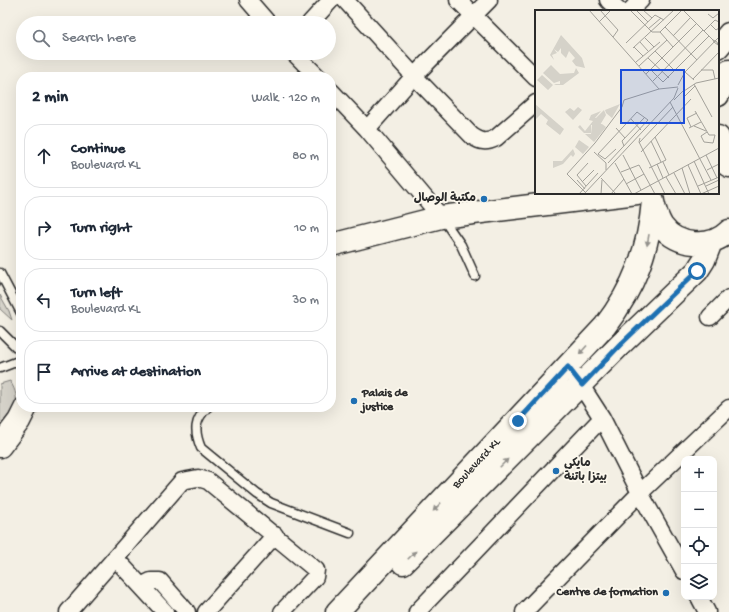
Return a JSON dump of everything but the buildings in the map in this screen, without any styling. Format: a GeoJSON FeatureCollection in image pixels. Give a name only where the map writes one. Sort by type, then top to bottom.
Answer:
{"type":"FeatureCollection","features":[{"type":"Feature","properties":{"kind":"main road"},"geometry":{"type":"LineString","coordinates":[[719,46],[729,34]]}},
{"type":"Feature","properties":{"kind":"main road"},"geometry":{"type":"LineString","coordinates":[[719,93],[729,71]]}},
{"type":"Feature","properties":{"kind":"main road"},"geometry":{"type":"LineString","coordinates":[[719,142],[723,161]]}},
{"type":"Feature","properties":{"kind":"main road"},"geometry":{"type":"LineString","coordinates":[[336,244],[441,217],[648,196],[659,220],[672,236],[684,241],[698,244],[724,236]]}},
{"type":"Feature","properties":{"kind":"main road","name":"Boulevard KL"},"geometry":{"type":"LineString","coordinates":[[337,612],[568,367],[605,326],[621,305],[637,275],[646,248],[648,196]]}},
{"type":"Feature","properties":{"kind":"main road","name":"Boulevard KL"},"geometry":{"type":"LineString","coordinates":[[354,612],[582,385],[620,345],[697,271],[724,236]]}},
{"type":"Feature","properties":{"kind":"main road"},"geometry":{"type":"LineString","coordinates":[[0,446],[19,421],[24,412]]}},
{"type":"Feature","properties":{"kind":"street"},"geometry":{"type":"LineString","coordinates":[[248,0],[262,16]]}},
{"type":"Feature","properties":{"kind":"street"},"geometry":{"type":"LineString","coordinates":[[345,0],[414,76],[472,136],[481,142],[489,142],[496,138],[535,104]]}},
{"type":"Feature","properties":{"kind":"street"},"geometry":{"type":"LineString","coordinates":[[458,0],[535,77]]}},
{"type":"Feature","properties":{"kind":"street"},"geometry":{"type":"LineString","coordinates":[[367,129],[414,76],[488,0]]}},
{"type":"Feature","properties":{"kind":"street"},"geometry":{"type":"LineString","coordinates":[[608,0],[619,10]]}},
{"type":"Feature","properties":{"kind":"street"},"geometry":{"type":"LineString","coordinates":[[631,10],[641,0]]}},
{"type":"Feature","properties":{"kind":"street"},"geometry":{"type":"LineString","coordinates":[[316,16],[329,1]]}},
{"type":"Feature","properties":{"kind":"street"},"geometry":{"type":"LineString","coordinates":[[301,60],[313,72]]}},
{"type":"Feature","properties":{"kind":"street"},"geometry":{"type":"LineString","coordinates":[[336,96],[367,129],[441,217]]}},
{"type":"Feature","properties":{"kind":"street"},"geometry":{"type":"LineString","coordinates":[[710,317],[729,298]]}},
{"type":"Feature","properties":{"kind":"street"},"geometry":{"type":"LineString","coordinates":[[568,367],[582,385],[602,418],[640,494],[681,566]]}},
{"type":"Feature","properties":{"kind":"street"},"geometry":{"type":"LineString","coordinates":[[524,612],[640,494],[729,408]]}},
{"type":"Feature","properties":{"kind":"street"},"geometry":{"type":"LineString","coordinates":[[417,612],[602,418]]}},
{"type":"Feature","properties":{"kind":"street"},"geometry":{"type":"LineString","coordinates":[[68,612],[116,559],[182,481],[198,478],[208,481],[275,535],[317,572],[315,577],[282,612]]}},
{"type":"Feature","properties":{"kind":"street"},"geometry":{"type":"LineString","coordinates":[[206,612],[275,535]]}},
{"type":"Feature","properties":{"kind":"street"},"geometry":{"type":"LineString","coordinates":[[116,559],[165,612]]}},
{"type":"Feature","properties":{"kind":"street"},"geometry":{"type":"LineString","coordinates":[[141,586],[151,580],[160,581],[187,612]]}},
{"type":"Feature","properties":{"kind":"street"},"geometry":{"type":"LineString","coordinates":[[701,600],[707,612]]}},
{"type":"Feature","properties":{"kind":"lane"},"geometry":{"type":"LineString","coordinates":[[441,217],[461,245],[475,276]]}},
{"type":"Feature","properties":{"kind":"lane"},"geometry":{"type":"LineString","coordinates":[[0,273],[16,303]]}},
{"type":"Feature","properties":{"kind":"lane"},"geometry":{"type":"LineString","coordinates":[[0,331],[16,347]]}},
{"type":"Feature","properties":{"kind":"lane"},"geometry":{"type":"LineString","coordinates":[[0,368],[16,362]]}},
{"type":"Feature","properties":{"kind":"lane"},"geometry":{"type":"LineString","coordinates":[[203,412],[199,416],[197,426],[197,437],[201,448],[257,494],[271,503],[350,532]]}},
{"type":"Feature","properties":{"kind":"shaded area"},"geometry":{"type":"Polygon","coordinates":[[[0,295],[9,311],[12,320],[0,309],[0,295]]]}},
{"type":"Feature","properties":{"kind":"shaded area"},"geometry":{"type":"Polygon","coordinates":[[[10,381],[16,394],[15,405],[0,426],[0,384],[10,381]]]}},
{"type":"Feature","properties":{"kind":"place","name":"مكتبة الوصال"},"geometry":{"type":"Point","coordinates":[484,199]}},
{"type":"Feature","properties":{"kind":"place","name":"Palais de justice"},"geometry":{"type":"Point","coordinates":[354,401]}},
{"type":"Feature","properties":{"kind":"place","name":"مايكي بيتزا باتنة"},"geometry":{"type":"Point","coordinates":[556,471]}},
{"type":"Feature","properties":{"kind":"place","name":"Centre de formation"},"geometry":{"type":"Point","coordinates":[666,593]}},
{"type":"Feature","properties":{"kind":"route"},"geometry":{"type":"LineString","coordinates":[[518,421],[568,367],[582,385],[620,345],[697,271]]}}]}
